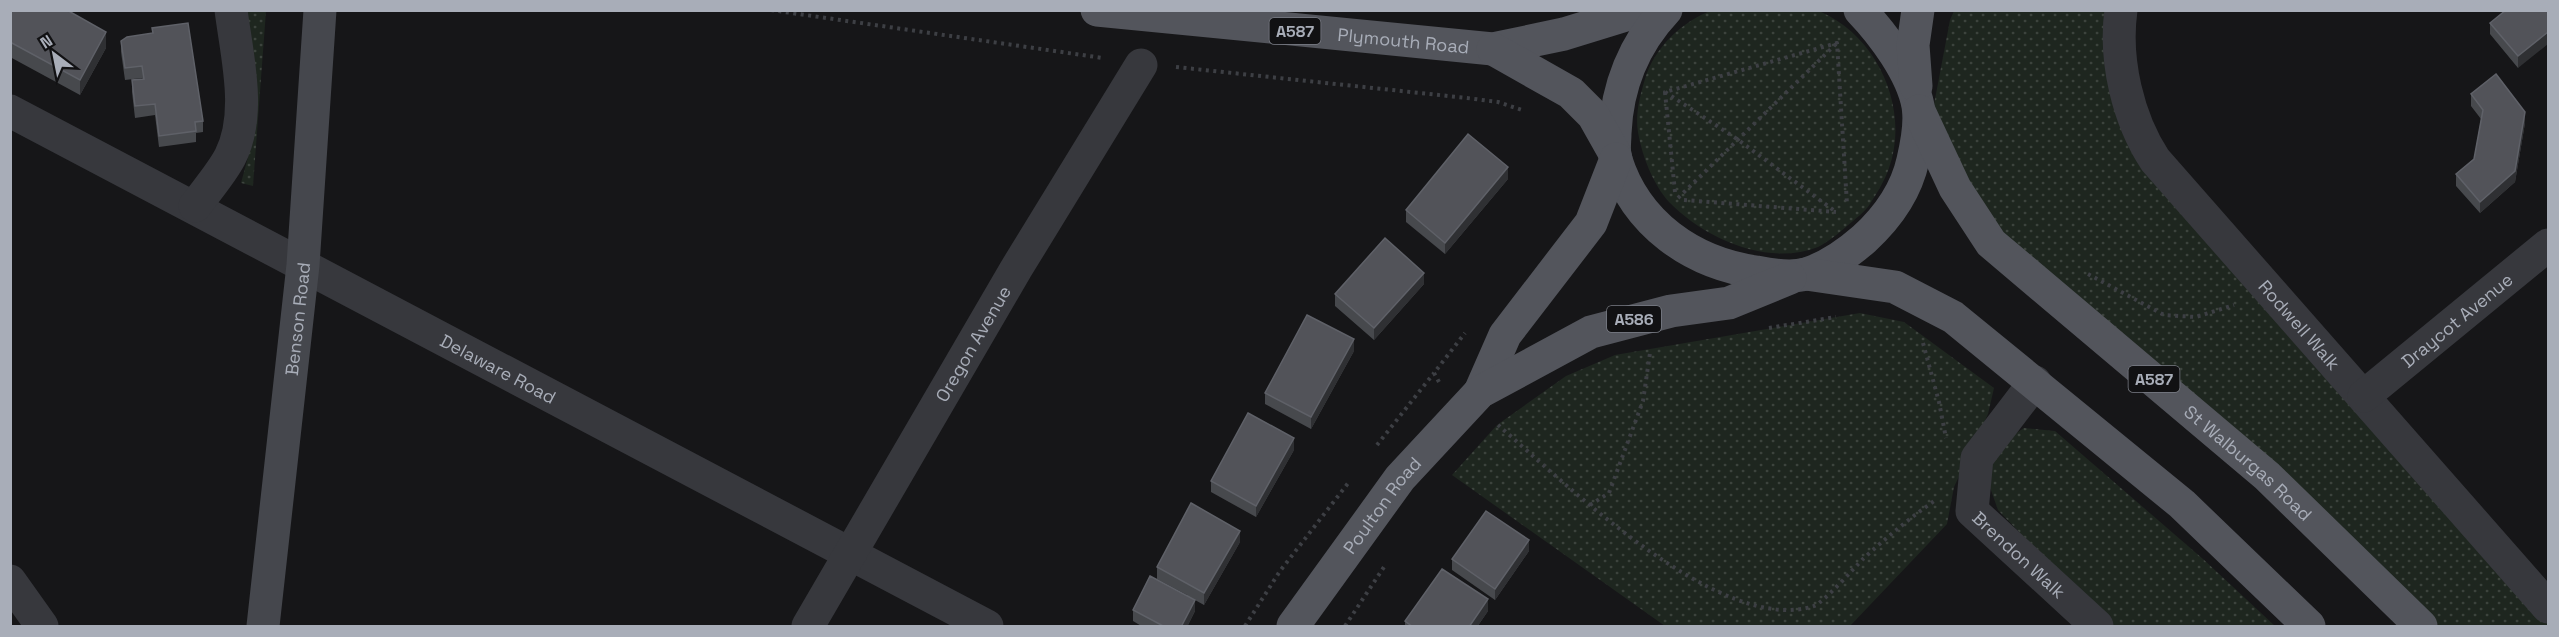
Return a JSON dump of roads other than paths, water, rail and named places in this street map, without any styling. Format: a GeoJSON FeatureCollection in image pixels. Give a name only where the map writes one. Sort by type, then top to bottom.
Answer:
{"type":"FeatureCollection","features":[{"type":"Feature","properties":{"kind":"main road","name":"Benson Road"},"geometry":{"type":"LineString","coordinates":[[263,627],[303,265],[320,10]]}},
{"type":"Feature","properties":{"kind":"main road","name":"Plymouth Road"},"geometry":{"type":"LineString","coordinates":[[1097,10],[1493,50],[1564,34],[1642,10]]}},
{"type":"Feature","properties":{"kind":"main road"},"geometry":{"type":"LineString","coordinates":[[1615,157],[1616,124],[1625,76],[1642,41],[1666,10]]}},
{"type":"Feature","properties":{"kind":"main road","name":"St Walburgas Road"},"geometry":{"type":"LineString","coordinates":[[1860,10],[1883,34],[1955,188],[1991,243],[2267,476],[2374,578],[2421,627]]}},
{"type":"Feature","properties":{"kind":"main road"},"geometry":{"type":"LineString","coordinates":[[1917,104],[1913,45],[1918,10]]}},
{"type":"Feature","properties":{"kind":"main road","name":"Plymouth Road"},"geometry":{"type":"LineString","coordinates":[[1493,50],[1571,93],[1593,116],[1630,191],[1653,223],[1694,255],[1740,270],[1802,274]]}},
{"type":"Feature","properties":{"kind":"main road","name":"Poulton Road"},"geometry":{"type":"LineString","coordinates":[[1293,627],[1400,478],[1480,392],[1591,332],[1671,311],[1729,303],[1829,263],[1859,243],[1878,226],[1898,200],[1910,173],[1917,140],[1917,104]]}},
{"type":"Feature","properties":{"kind":"main road","name":"Poulton Road"},"geometry":{"type":"LineString","coordinates":[[1480,392],[1505,335],[1591,224],[1615,157]]}},
{"type":"Feature","properties":{"kind":"main road"},"geometry":{"type":"LineString","coordinates":[[1802,274],[1895,287],[1953,317],[2182,504],[2309,627]]}},
{"type":"Feature","properties":{"kind":"street"},"geometry":{"type":"LineString","coordinates":[[195,206],[230,158],[240,128],[241,107],[231,10]]}},
{"type":"Feature","properties":{"kind":"street","name":"Rodwell Walk"},"geometry":{"type":"LineString","coordinates":[[2121,10],[2121,54],[2128,95],[2140,137],[2155,160],[2548,607]]}},
{"type":"Feature","properties":{"kind":"street","name":"Oregon Avenue"},"geometry":{"type":"LineString","coordinates":[[808,627],[1016,269],[1141,64]]}},
{"type":"Feature","properties":{"kind":"street","name":"Delaware Road"},"geometry":{"type":"LineString","coordinates":[[10,111],[195,206],[987,627]]}},
{"type":"Feature","properties":{"kind":"street","name":"Draycot Avenue"},"geometry":{"type":"LineString","coordinates":[[2364,396],[2548,245]]}},
{"type":"Feature","properties":{"kind":"street","name":"Brendon Walk"},"geometry":{"type":"LineString","coordinates":[[2035,382],[1977,458],[1963,499],[2097,627]]}},
{"type":"Feature","properties":{"kind":"street"},"geometry":{"type":"LineString","coordinates":[[10,581],[42,627]]}}]}
